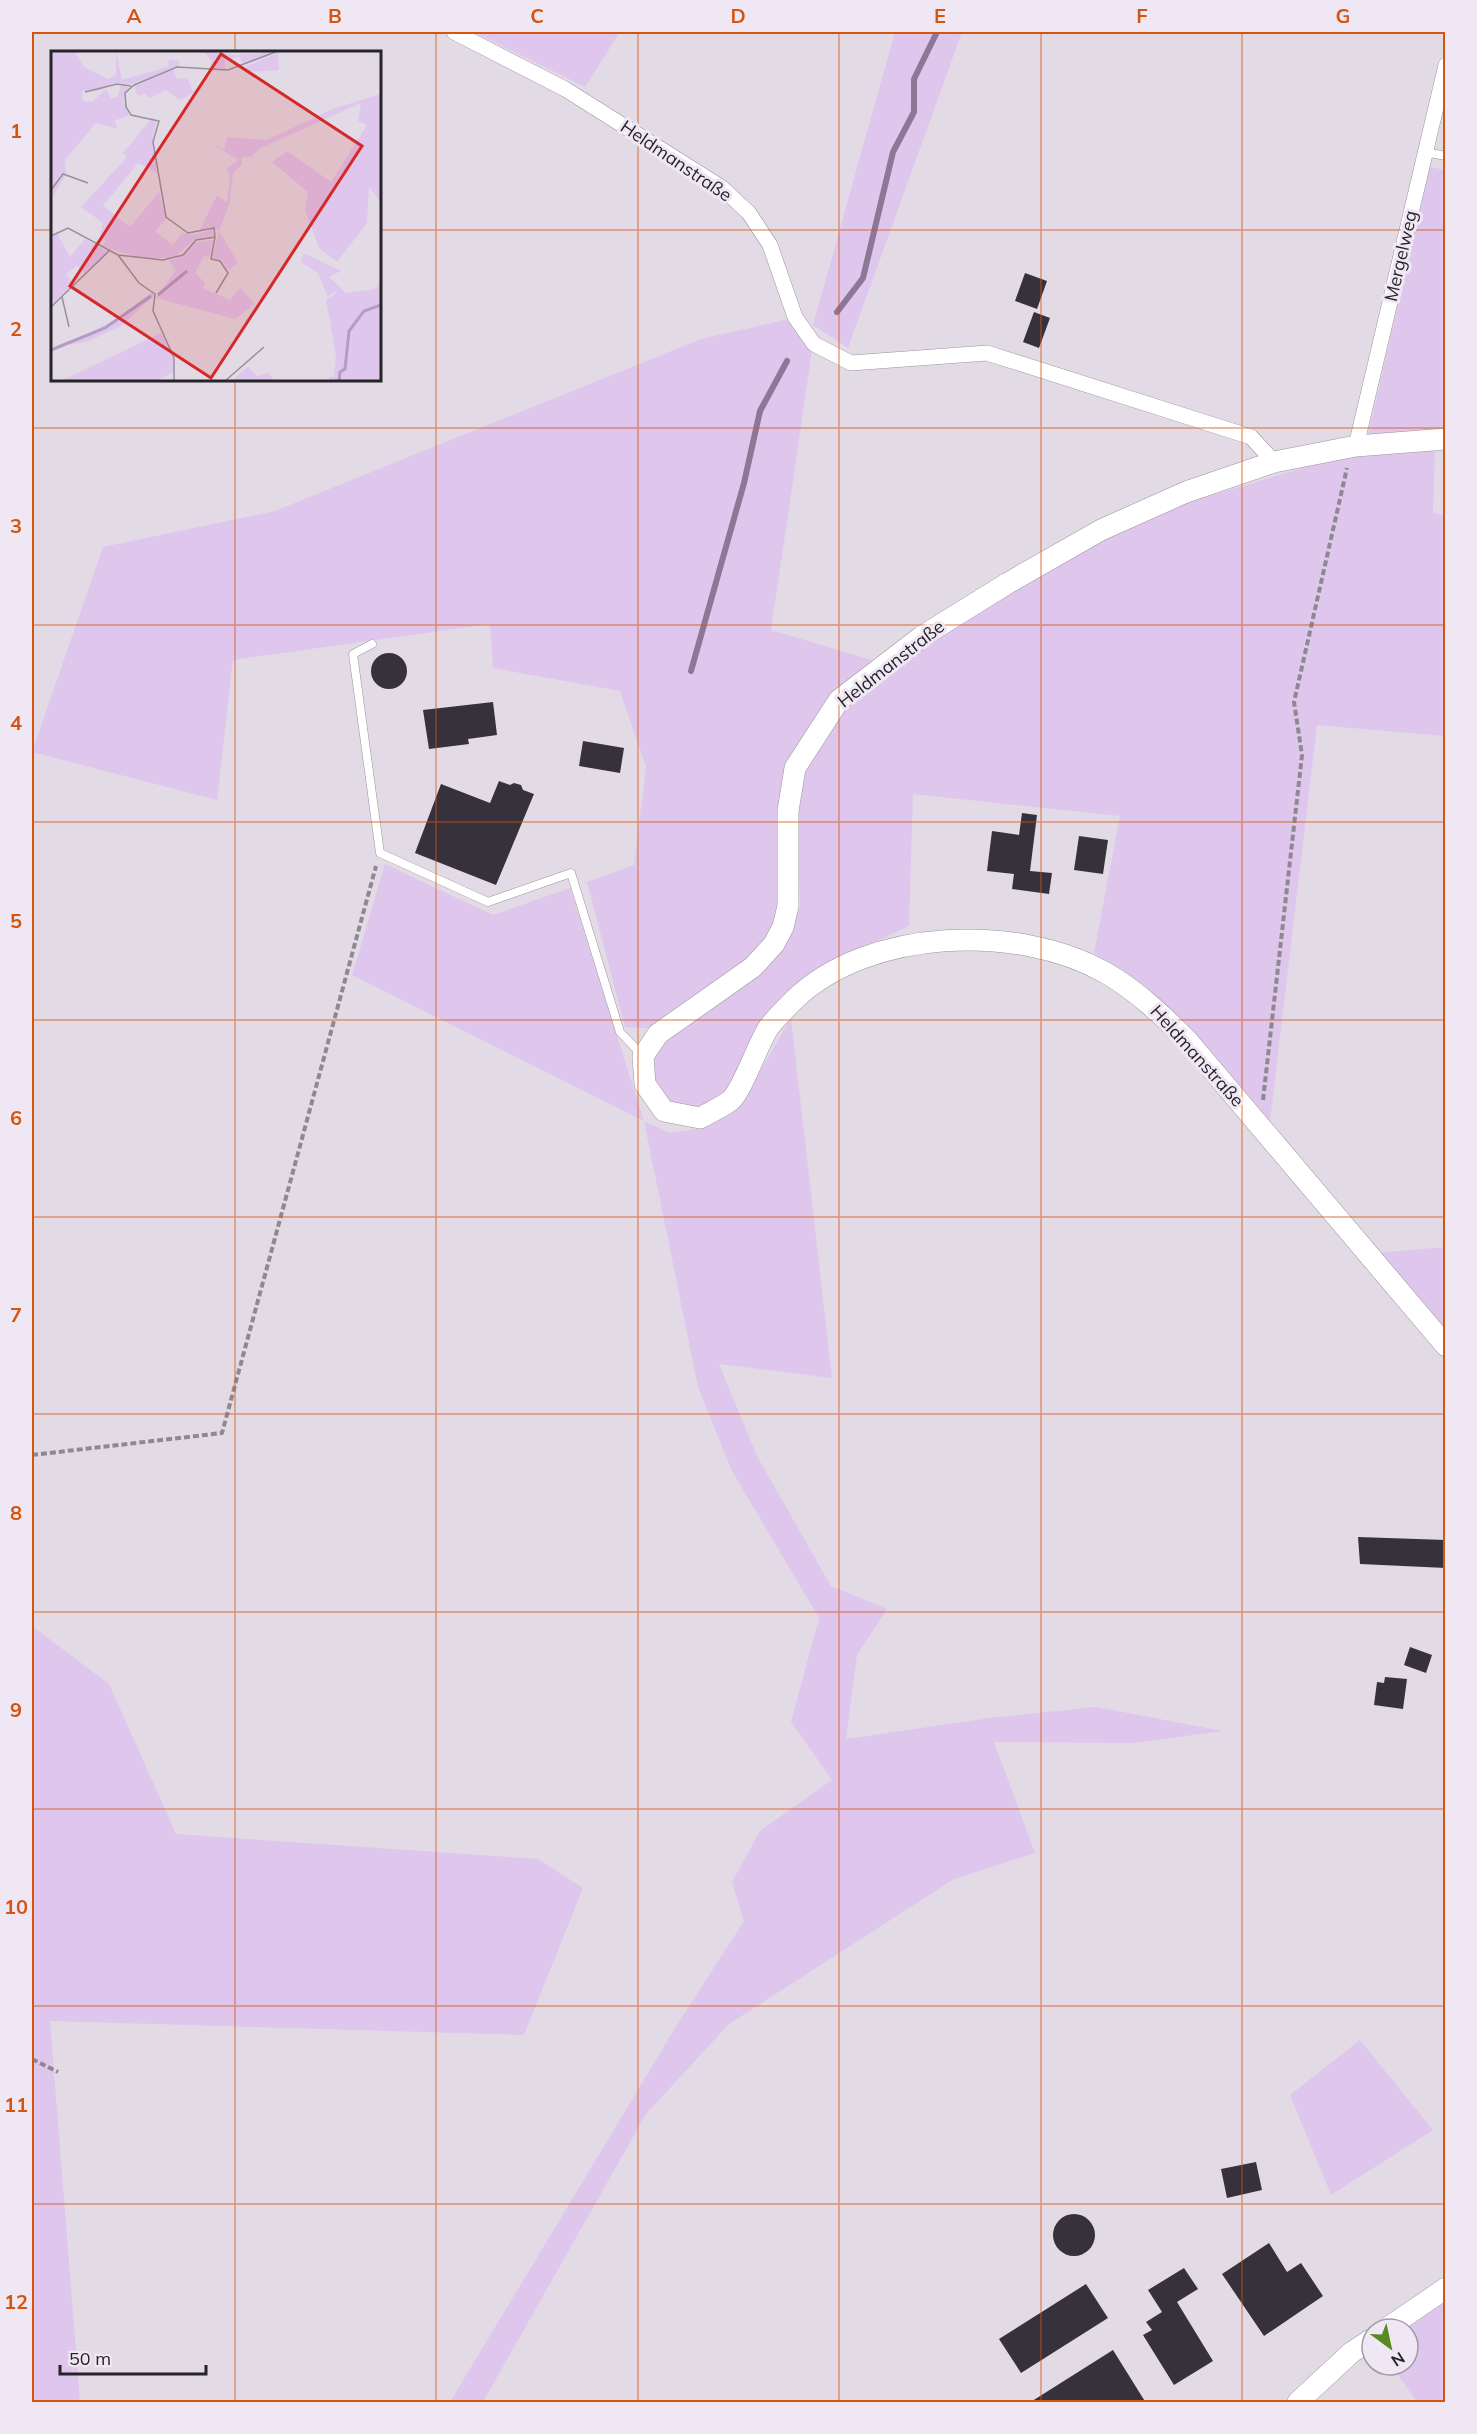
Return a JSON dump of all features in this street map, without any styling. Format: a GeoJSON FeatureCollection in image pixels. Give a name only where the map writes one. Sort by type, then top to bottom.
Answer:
{"type":"FeatureCollection","features":[{"type":"Feature","properties":{"kind":"main road","name":"Heldmanstraße"},"geometry":{"type":"LineString","coordinates":[[1446,439],[1356,446],[1274,462],[1186,492],[1101,530],[921,637],[839,700],[795,768],[788,811],[788,906],[783,927],[774,944],[753,967],[658,1034],[643,1056],[645,1084],[664,1111],[700,1118],[733,1099],[770,1027],[794,1000],[822,976],[867,957],[918,942],[978,938],[1024,944],[1070,958],[1106,973],[1150,1003],[1187,1040],[1446,1346]]}},
{"type":"Feature","properties":{"kind":"main road"},"geometry":{"type":"LineString","coordinates":[[1404,2317],[1446,2288]]}},
{"type":"Feature","properties":{"kind":"main road"},"geometry":{"type":"LineString","coordinates":[[1298,2403],[1360,2347]]}},
{"type":"Feature","properties":{"kind":"street","name":"Heldmanstraße"},"geometry":{"type":"LineString","coordinates":[[454,32],[565,89],[721,187],[749,213],[770,245],[795,317],[814,344],[851,363],[987,353],[1251,437],[1274,462]]}},
{"type":"Feature","properties":{"kind":"street","name":"Mergelweg"},"geometry":{"type":"LineString","coordinates":[[1356,446],[1446,65]]}},
{"type":"Feature","properties":{"kind":"lane"},"geometry":{"type":"LineString","coordinates":[[1425,152],[1446,156]]}},
{"type":"Feature","properties":{"kind":"lane"},"geometry":{"type":"LineString","coordinates":[[372,644],[353,654],[380,853],[488,902],[571,873],[620,1032],[643,1056]]}},
{"type":"Feature","properties":{"kind":"path"},"geometry":{"type":"LineString","coordinates":[[1260,1126],[1302,755],[1294,702],[1347,467]]}},
{"type":"Feature","properties":{"kind":"path"},"geometry":{"type":"LineString","coordinates":[[32,1455],[222,1433],[380,853]]}},
{"type":"Feature","properties":{"kind":"path"},"geometry":{"type":"LineString","coordinates":[[32,2059],[58,2072]]}},
{"type":"Feature","properties":{"kind":"shaded area"},"geometry":{"type":"Polygon","coordinates":[[[474,32],[620,32],[585,87],[474,32]]]}},
{"type":"Feature","properties":{"kind":"shaded area"},"geometry":{"type":"Polygon","coordinates":[[[895,32],[962,32],[848,348],[813,325],[895,32]]]}},
{"type":"Feature","properties":{"kind":"shaded area"},"geometry":{"type":"Polygon","coordinates":[[[1430,167],[1445,170],[1445,430],[1368,435],[1430,167]]]}},
{"type":"Feature","properties":{"kind":"shaded area"},"geometry":{"type":"Polygon","coordinates":[[[789,319],[812,351],[771,630],[872,660],[828,699],[787,766],[782,907],[766,939],[748,960],[648,1028],[625,1027],[587,882],[634,865],[646,767],[620,691],[493,668],[490,624],[233,660],[217,800],[32,752],[103,547],[275,511],[701,339],[789,319]]]}},
{"type":"Feature","properties":{"kind":"shaded area"},"geometry":{"type":"Polygon","coordinates":[[[1435,450],[1433,513],[1446,516],[1445,736],[1317,725],[1270,1121],[1192,1029],[1124,973],[1094,953],[1120,816],[913,794],[909,926],[813,971],[788,994],[726,1092],[699,1108],[671,1104],[654,1081],[654,1058],[667,1037],[781,951],[800,908],[797,813],[804,771],[846,706],[925,643],[1107,538],[1189,502],[1333,459],[1435,450]]]}},
{"type":"Feature","properties":{"kind":"shaded area"},"geometry":{"type":"Polygon","coordinates":[[[385,864],[493,915],[570,888],[644,1121],[352,975],[385,864]]]}},
{"type":"Feature","properties":{"kind":"shaded area"},"geometry":{"type":"Polygon","coordinates":[[[791,1018],[832,1378],[719,1364],[757,1456],[831,1586],[887,1609],[857,1655],[846,1739],[990,1718],[1096,1707],[1223,1731],[1134,1743],[994,1742],[1035,1853],[954,1879],[729,2024],[646,2114],[483,2402],[450,2402],[677,2025],[744,1921],[732,1882],[760,1831],[832,1780],[791,1722],[819,1618],[732,1471],[698,1387],[644,1121],[670,1133],[704,1128],[740,1106],[791,1018]]]}},
{"type":"Feature","properties":{"kind":"shaded area"},"geometry":{"type":"Polygon","coordinates":[[[1445,1247],[1445,1331],[1377,1253],[1445,1247]]]}},
{"type":"Feature","properties":{"kind":"shaded area"},"geometry":{"type":"Polygon","coordinates":[[[32,1626],[109,1684],[176,1834],[538,1859],[583,1888],[524,2035],[50,2021],[80,2402],[32,2402],[32,1626]]]}},
{"type":"Feature","properties":{"kind":"shaded area"},"geometry":{"type":"Polygon","coordinates":[[[1360,2040],[1433,2130],[1331,2195],[1290,2095],[1360,2040]]]}},
{"type":"Feature","properties":{"kind":"shaded area"},"geometry":{"type":"Polygon","coordinates":[[[1445,2298],[1445,2402],[1417,2402],[1399,2377],[1420,2377],[1420,2317],[1417,2317],[1445,2298]]]}},
{"type":"Feature","properties":{"kind":"building"},"geometry":{"type":"Polygon","coordinates":[[[1025,273],[1047,281],[1037,309],[1015,301],[1025,273]]]}},
{"type":"Feature","properties":{"kind":"building"},"geometry":{"type":"Polygon","coordinates":[[[1034,312],[1050,318],[1039,348],[1023,342],[1034,312]]]}},
{"type":"Feature","properties":{"kind":"building"},"geometry":{"type":"Polygon","coordinates":[[[389,653],[402,658],[407,671],[402,684],[389,689],[376,684],[371,671],[376,658],[389,653]]]}},
{"type":"Feature","properties":{"kind":"building"},"geometry":{"type":"Polygon","coordinates":[[[493,702],[497,735],[468,739],[469,744],[429,749],[423,710],[493,702]]]}},
{"type":"Feature","properties":{"kind":"building"},"geometry":{"type":"Polygon","coordinates":[[[583,741],[624,748],[620,773],[579,766],[583,741]]]}},
{"type":"Feature","properties":{"kind":"building"},"geometry":{"type":"Polygon","coordinates":[[[499,781],[510,785],[514,783],[521,785],[523,790],[534,794],[496,885],[415,853],[441,784],[490,803],[499,781]]]}},
{"type":"Feature","properties":{"kind":"building"},"geometry":{"type":"Polygon","coordinates":[[[1022,813],[1037,815],[1030,871],[1052,873],[1049,894],[1012,889],[1014,874],[987,871],[992,831],[1019,835],[1022,813]]]}},
{"type":"Feature","properties":{"kind":"building"},"geometry":{"type":"Polygon","coordinates":[[[1079,836],[1108,840],[1103,874],[1074,870],[1079,836]]]}},
{"type":"Feature","properties":{"kind":"building"},"geometry":{"type":"Polygon","coordinates":[[[1358,1537],[1446,1540],[1446,1568],[1360,1564],[1358,1537]]]}},
{"type":"Feature","properties":{"kind":"building"},"geometry":{"type":"Polygon","coordinates":[[[1410,1647],[1432,1655],[1426,1673],[1404,1665],[1410,1647]]]}},
{"type":"Feature","properties":{"kind":"building"},"geometry":{"type":"Polygon","coordinates":[[[1385,1677],[1407,1679],[1403,1709],[1374,1705],[1377,1682],[1384,1683],[1385,1677]]]}},
{"type":"Feature","properties":{"kind":"building"},"geometry":{"type":"Polygon","coordinates":[[[1256,2162],[1262,2190],[1227,2198],[1221,2169],[1256,2162]]]}},
{"type":"Feature","properties":{"kind":"building"},"geometry":{"type":"Polygon","coordinates":[[[1074,2214],[1089,2220],[1095,2235],[1089,2250],[1074,2256],[1059,2250],[1053,2235],[1059,2220],[1074,2214]]]}},
{"type":"Feature","properties":{"kind":"building"},"geometry":{"type":"Polygon","coordinates":[[[1269,2243],[1287,2272],[1301,2263],[1323,2296],[1264,2336],[1222,2274],[1269,2243]]]}},
{"type":"Feature","properties":{"kind":"building"},"geometry":{"type":"Polygon","coordinates":[[[1184,2268],[1198,2289],[1177,2302],[1213,2361],[1174,2385],[1143,2335],[1152,2330],[1146,2322],[1162,2312],[1148,2290],[1184,2268]]]}},
{"type":"Feature","properties":{"kind":"building"},"geometry":{"type":"Polygon","coordinates":[[[1086,2284],[1108,2318],[1021,2373],[999,2339],[1086,2284]]]}},
{"type":"Feature","properties":{"kind":"building"},"geometry":{"type":"Polygon","coordinates":[[[1113,2350],[1146,2403],[1029,2403],[1113,2350]]]}},
{"type":"Feature","properties":{"kind":"waterway"},"geometry":{"type":"LineString","coordinates":[[837,312],[863,278],[893,152],[914,112],[914,79],[937,32]]}},
{"type":"Feature","properties":{"kind":"waterway"},"geometry":{"type":"LineString","coordinates":[[691,671],[744,483],[760,411],[787,361]]}}]}
